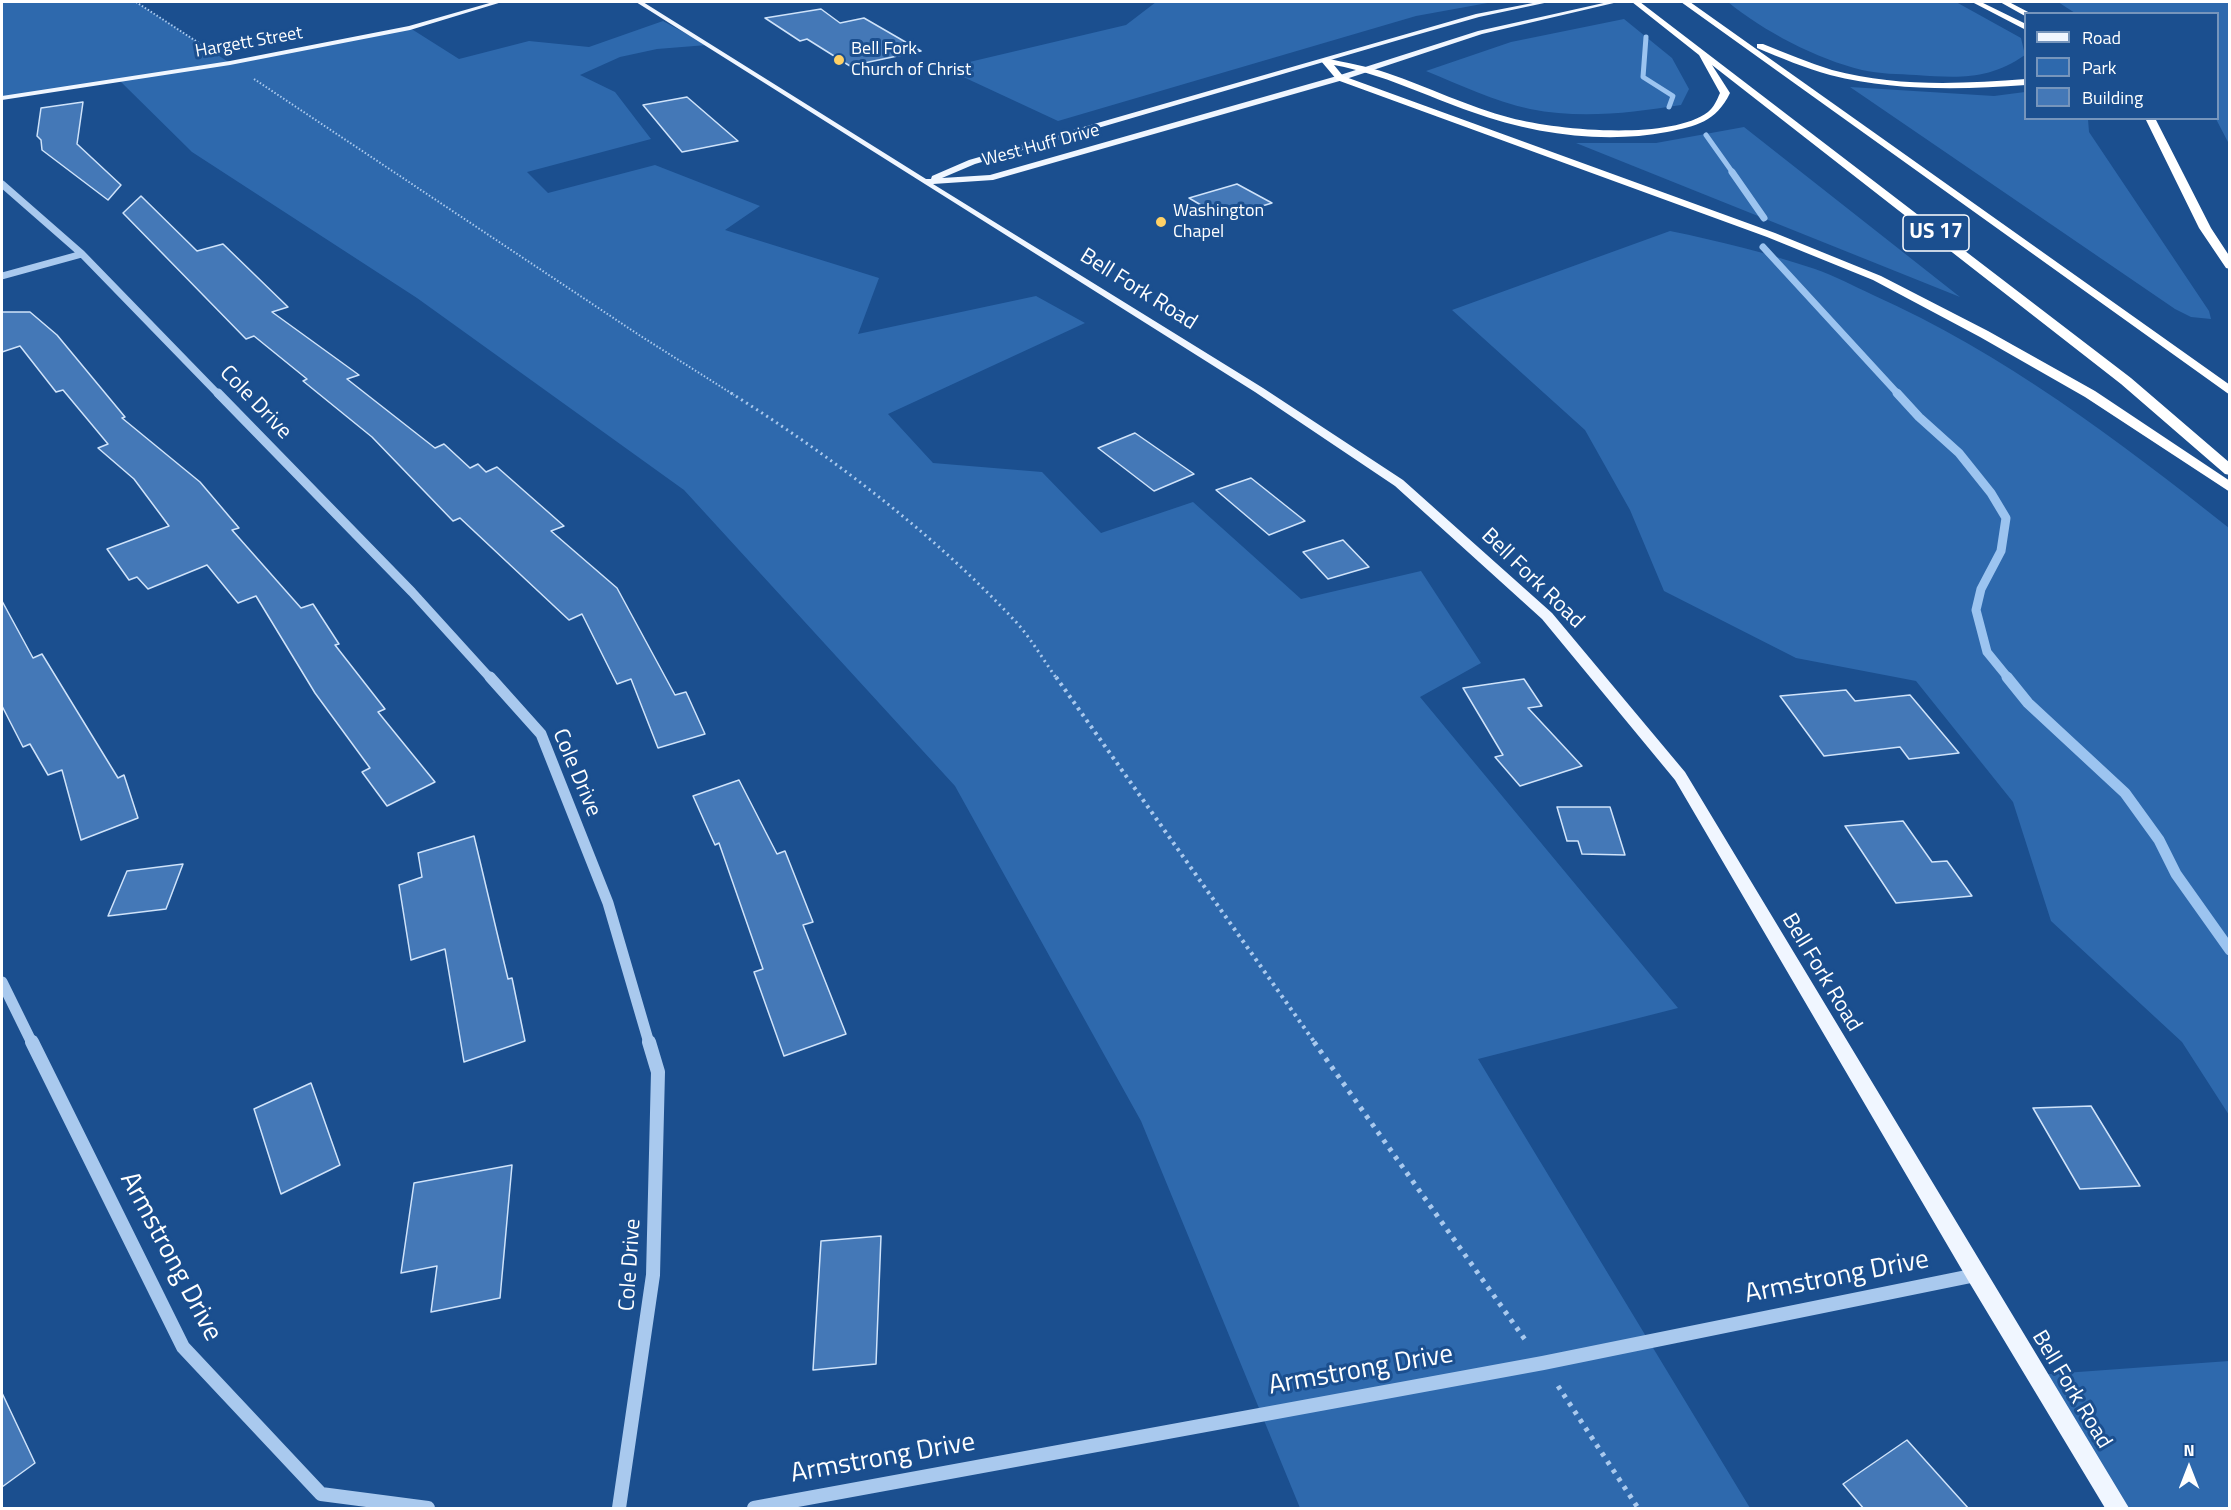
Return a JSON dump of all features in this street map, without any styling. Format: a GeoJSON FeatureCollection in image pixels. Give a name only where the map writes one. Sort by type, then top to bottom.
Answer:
{"type":"FeatureCollection","features":[{"type":"Feature","properties":{"kind":"highway","name":"US 17"},"geometry":{"type":"LineString","coordinates":[[1636,2],[1696,46],[2126,381],[2229,471]]}},
{"type":"Feature","properties":{"kind":"highway","name":"US 17"},"geometry":{"type":"LineString","coordinates":[[1685,2],[2229,391]]}},
{"type":"Feature","properties":{"kind":"highway"},"geometry":{"type":"LineString","coordinates":[[1977,2],[2024,27]]}},
{"type":"Feature","properties":{"kind":"highway"},"geometry":{"type":"LineString","coordinates":[[2004,2],[2024,12]]}},
{"type":"Feature","properties":{"kind":"highway"},"geometry":{"type":"LineString","coordinates":[[1733,36],[1842,75],[1904,84],[1971,86],[2024,82]]}},
{"type":"Feature","properties":{"kind":"highway"},"geometry":{"type":"LineString","coordinates":[[1325,61],[1369,70],[1491,116],[1539,127],[1590,132],[1655,130],[1683,125],[1706,117],[1718,108],[1725,93],[1696,46]]}},
{"type":"Feature","properties":{"kind":"highway"},"geometry":{"type":"LineString","coordinates":[[1325,61],[1340,78],[1771,235],[1876,278],[1984,334],[2090,394],[2229,488]]}},
{"type":"Feature","properties":{"kind":"highway"},"geometry":{"type":"LineString","coordinates":[[2151,120],[2205,228],[2229,266]]}},
{"type":"Feature","properties":{"kind":"main road","name":"Hargett Street"},"geometry":{"type":"LineString","coordinates":[[2,98],[230,63],[410,28],[499,2]]}},
{"type":"Feature","properties":{"kind":"main road","name":"Bell Fork Road"},"geometry":{"type":"LineString","coordinates":[[639,2],[1259,390],[1399,483],[1547,616],[1680,776],[1976,1275],[2118,1509]]}},
{"type":"Feature","properties":{"kind":"main road","name":"West Huff Drive"},"geometry":{"type":"LineString","coordinates":[[924,182],[972,162],[1478,15],[1546,2]]}},
{"type":"Feature","properties":{"kind":"main road","name":"West Huff Drive"},"geometry":{"type":"LineString","coordinates":[[924,182],[990,178],[1369,70],[1480,32],[1593,5],[1615,2]]}},
{"type":"Feature","properties":{"kind":"street","name":"Cole Drive"},"geometry":{"type":"LineString","coordinates":[[2,184],[82,254],[403,584],[541,734],[608,903],[658,1072],[653,1275],[619,1509]]}},
{"type":"Feature","properties":{"kind":"street"},"geometry":{"type":"LineString","coordinates":[[2,276],[82,254]]}},
{"type":"Feature","properties":{"kind":"street","name":"Armstrong Drive"},"geometry":{"type":"LineString","coordinates":[[2,982],[183,1347],[321,1494],[428,1509]]}},
{"type":"Feature","properties":{"kind":"street","name":"Armstrong Drive"},"geometry":{"type":"LineString","coordinates":[[754,1509],[1542,1363],[1976,1275]]}},
{"type":"Feature","properties":{"kind":"path"},"geometry":{"type":"LineString","coordinates":[[136,2],[639,335],[791,431],[934,541],[1018,625],[1542,1363],[1638,1509]]}},
{"type":"Feature","properties":{"kind":"green space"},"geometry":{"type":"Polygon","coordinates":[[[2,2],[136,2],[230,63],[410,28],[459,59],[529,41],[589,47],[663,21],[707,45],[657,49],[620,57],[580,75],[615,92],[651,139],[527,172],[548,193],[655,165],[760,206],[725,230],[879,278],[858,334],[1036,296],[1085,323],[888,414],[933,463],[1042,472],[1101,533],[1193,502],[1301,599],[1421,571],[1481,663],[1420,697],[1678,1008],[1478,1059],[1750,1508],[1300,1508],[1141,1121],[955,786],[684,490],[417,298],[192,152],[119,80],[2,98],[2,2]]]}},
{"type":"Feature","properties":{"kind":"green space"},"geometry":{"type":"Polygon","coordinates":[[[1156,2],[1493,2],[1416,16],[1058,121],[944,68],[1126,25],[1156,2]]]}},
{"type":"Feature","properties":{"kind":"green space"},"geometry":{"type":"Polygon","coordinates":[[[1728,2],[1956,2],[2021,38],[2024,56],[1999,69],[1973,76],[1946,77],[1869,71],[1827,59],[1791,43],[1728,2]]]}},
{"type":"Feature","properties":{"kind":"green space"},"geometry":{"type":"Polygon","coordinates":[[[2058,2],[2229,2],[2229,144],[2217,120],[2219,120],[2219,12],[2073,12],[2058,2]]]}},
{"type":"Feature","properties":{"kind":"green space"},"geometry":{"type":"Polygon","coordinates":[[[1624,19],[1672,58],[1689,89],[1681,105],[1606,114],[1549,112],[1503,102],[1426,71],[1511,42],[1624,19]]]}},
{"type":"Feature","properties":{"kind":"green space"},"geometry":{"type":"Polygon","coordinates":[[[1850,87],[1994,96],[2024,92],[2024,120],[2088,120],[2089,132],[2209,311],[2211,319],[2191,317],[2175,309],[1850,87]]]}},
{"type":"Feature","properties":{"kind":"green space"},"geometry":{"type":"Polygon","coordinates":[[[1744,127],[1960,297],[1576,143],[1656,143],[1744,127]]]}},
{"type":"Feature","properties":{"kind":"green space"},"geometry":{"type":"Polygon","coordinates":[[[1670,231],[1743,248],[1815,269],[1921,318],[2014,371],[2058,400],[2229,528],[2229,1115],[2182,1042],[2051,921],[2013,802],[1916,681],[1796,658],[1664,591],[1630,510],[1585,430],[1452,310],[1670,231]]]}},
{"type":"Feature","properties":{"kind":"green space"},"geometry":{"type":"Polygon","coordinates":[[[2229,1361],[2229,1508],[2118,1508],[2037,1375],[2229,1361]]]}},
{"type":"Feature","properties":{"kind":"building"},"geometry":{"type":"Polygon","coordinates":[[[821,9],[840,23],[864,18],[921,51],[850,66],[807,39],[800,41],[765,18],[821,9]]]}},
{"type":"Feature","properties":{"kind":"building"},"geometry":{"type":"Polygon","coordinates":[[[687,97],[738,141],[682,152],[643,105],[687,97]]]}},
{"type":"Feature","properties":{"kind":"building"},"geometry":{"type":"Polygon","coordinates":[[[83,102],[77,144],[121,185],[108,200],[42,150],[41,140],[37,136],[41,108],[83,102]]]}},
{"type":"Feature","properties":{"kind":"building"},"geometry":{"type":"Polygon","coordinates":[[[1237,184],[1272,203],[1223,218],[1189,198],[1237,184]]]}},
{"type":"Feature","properties":{"kind":"building"},"geometry":{"type":"Polygon","coordinates":[[[141,196],[197,251],[223,244],[288,307],[272,312],[359,375],[347,379],[435,448],[444,444],[470,468],[478,464],[486,472],[497,467],[564,526],[551,531],[617,588],[675,695],[686,692],[705,734],[658,748],[631,679],[617,684],[582,614],[569,620],[460,518],[453,521],[372,437],[303,381],[307,379],[254,336],[246,339],[123,213],[141,196]]]}},
{"type":"Feature","properties":{"kind":"building"},"geometry":{"type":"Polygon","coordinates":[[[2,312],[30,312],[57,335],[125,417],[122,418],[200,482],[239,528],[232,530],[301,608],[313,604],[339,644],[335,645],[385,709],[378,712],[435,782],[387,806],[362,772],[370,768],[315,693],[256,596],[238,603],[207,565],[148,589],[137,577],[129,580],[107,549],[169,526],[134,479],[98,448],[108,444],[63,390],[56,392],[20,346],[2,352],[2,312]]]}},
{"type":"Feature","properties":{"kind":"building"},"geometry":{"type":"Polygon","coordinates":[[[1135,433],[1194,474],[1154,491],[1098,448],[1135,433]]]}},
{"type":"Feature","properties":{"kind":"building"},"geometry":{"type":"Polygon","coordinates":[[[1251,478],[1305,521],[1269,535],[1216,490],[1251,478]]]}},
{"type":"Feature","properties":{"kind":"building"},"geometry":{"type":"Polygon","coordinates":[[[1343,540],[1369,567],[1328,579],[1303,552],[1343,540]]]}},
{"type":"Feature","properties":{"kind":"building"},"geometry":{"type":"Polygon","coordinates":[[[2,601],[33,658],[42,654],[118,778],[124,775],[138,818],[81,840],[62,770],[48,775],[30,744],[23,747],[2,706],[2,601]]]}},
{"type":"Feature","properties":{"kind":"building"},"geometry":{"type":"Polygon","coordinates":[[[1524,679],[1542,706],[1528,708],[1582,766],[1520,786],[1495,757],[1503,755],[1463,688],[1524,679]]]}},
{"type":"Feature","properties":{"kind":"building"},"geometry":{"type":"Polygon","coordinates":[[[1846,690],[1855,701],[1910,695],[1959,753],[1909,759],[1900,747],[1824,756],[1780,696],[1846,690]]]}},
{"type":"Feature","properties":{"kind":"building"},"geometry":{"type":"Polygon","coordinates":[[[739,780],[777,854],[785,851],[813,922],[803,925],[846,1034],[784,1056],[754,972],[763,969],[719,843],[715,845],[693,796],[739,780]]]}},
{"type":"Feature","properties":{"kind":"building"},"geometry":{"type":"Polygon","coordinates":[[[1557,807],[1610,807],[1625,855],[1582,854],[1578,841],[1567,841],[1557,807]]]}},
{"type":"Feature","properties":{"kind":"building"},"geometry":{"type":"Polygon","coordinates":[[[1903,821],[1932,862],[1947,861],[1972,896],[1896,903],[1845,826],[1903,821]]]}},
{"type":"Feature","properties":{"kind":"building"},"geometry":{"type":"Polygon","coordinates":[[[474,836],[508,979],[512,978],[525,1041],[464,1062],[445,949],[411,960],[399,885],[422,877],[418,853],[474,836]]]}},
{"type":"Feature","properties":{"kind":"building"},"geometry":{"type":"Polygon","coordinates":[[[183,864],[166,909],[108,916],[127,871],[183,864]]]}},
{"type":"Feature","properties":{"kind":"building"},"geometry":{"type":"Polygon","coordinates":[[[311,1083],[340,1165],[281,1194],[254,1109],[311,1083]]]}},
{"type":"Feature","properties":{"kind":"building"},"geometry":{"type":"Polygon","coordinates":[[[2091,1106],[2140,1186],[2080,1189],[2033,1108],[2091,1106]]]}},
{"type":"Feature","properties":{"kind":"building"},"geometry":{"type":"Polygon","coordinates":[[[512,1165],[500,1298],[431,1312],[437,1266],[401,1273],[414,1183],[512,1165]]]}},
{"type":"Feature","properties":{"kind":"building"},"geometry":{"type":"Polygon","coordinates":[[[881,1236],[876,1364],[813,1370],[821,1241],[881,1236]]]}},
{"type":"Feature","properties":{"kind":"building"},"geometry":{"type":"Polygon","coordinates":[[[2,1393],[35,1463],[2,1487],[2,1393]]]}},
{"type":"Feature","properties":{"kind":"building"},"geometry":{"type":"Polygon","coordinates":[[[1907,1440],[1969,1509],[1864,1509],[1843,1484],[1907,1440]]]}},
{"type":"Feature","properties":{"kind":"waterway"},"geometry":{"type":"LineString","coordinates":[[1646,37],[1643,77],[1673,96],[1669,107]]}},
{"type":"Feature","properties":{"kind":"waterway"},"geometry":{"type":"LineString","coordinates":[[1706,135],[1733,173]]}},
{"type":"Feature","properties":{"kind":"waterway"},"geometry":{"type":"LineString","coordinates":[[1732,172],[1764,218]]}},
{"type":"Feature","properties":{"kind":"waterway"},"geometry":{"type":"LineString","coordinates":[[1763,247],[1899,395]]}},
{"type":"Feature","properties":{"kind":"waterway"},"geometry":{"type":"LineString","coordinates":[[1897,393],[1919,417],[1959,453],[1991,493],[2006,518],[2001,551],[1981,589],[1976,610],[1987,652],[2009,679]]}},
{"type":"Feature","properties":{"kind":"waterway"},"geometry":{"type":"LineString","coordinates":[[2007,677],[2028,703],[2125,793],[2159,840],[2176,874],[2230,950]]}},
{"type":"Feature","properties":{"kind":"place","name":"Bell Fork Church of Christ"},"geometry":{"type":"Point","coordinates":[839,60]}},
{"type":"Feature","properties":{"kind":"place","name":"Washington Chapel"},"geometry":{"type":"Point","coordinates":[1161,222]}}]}
